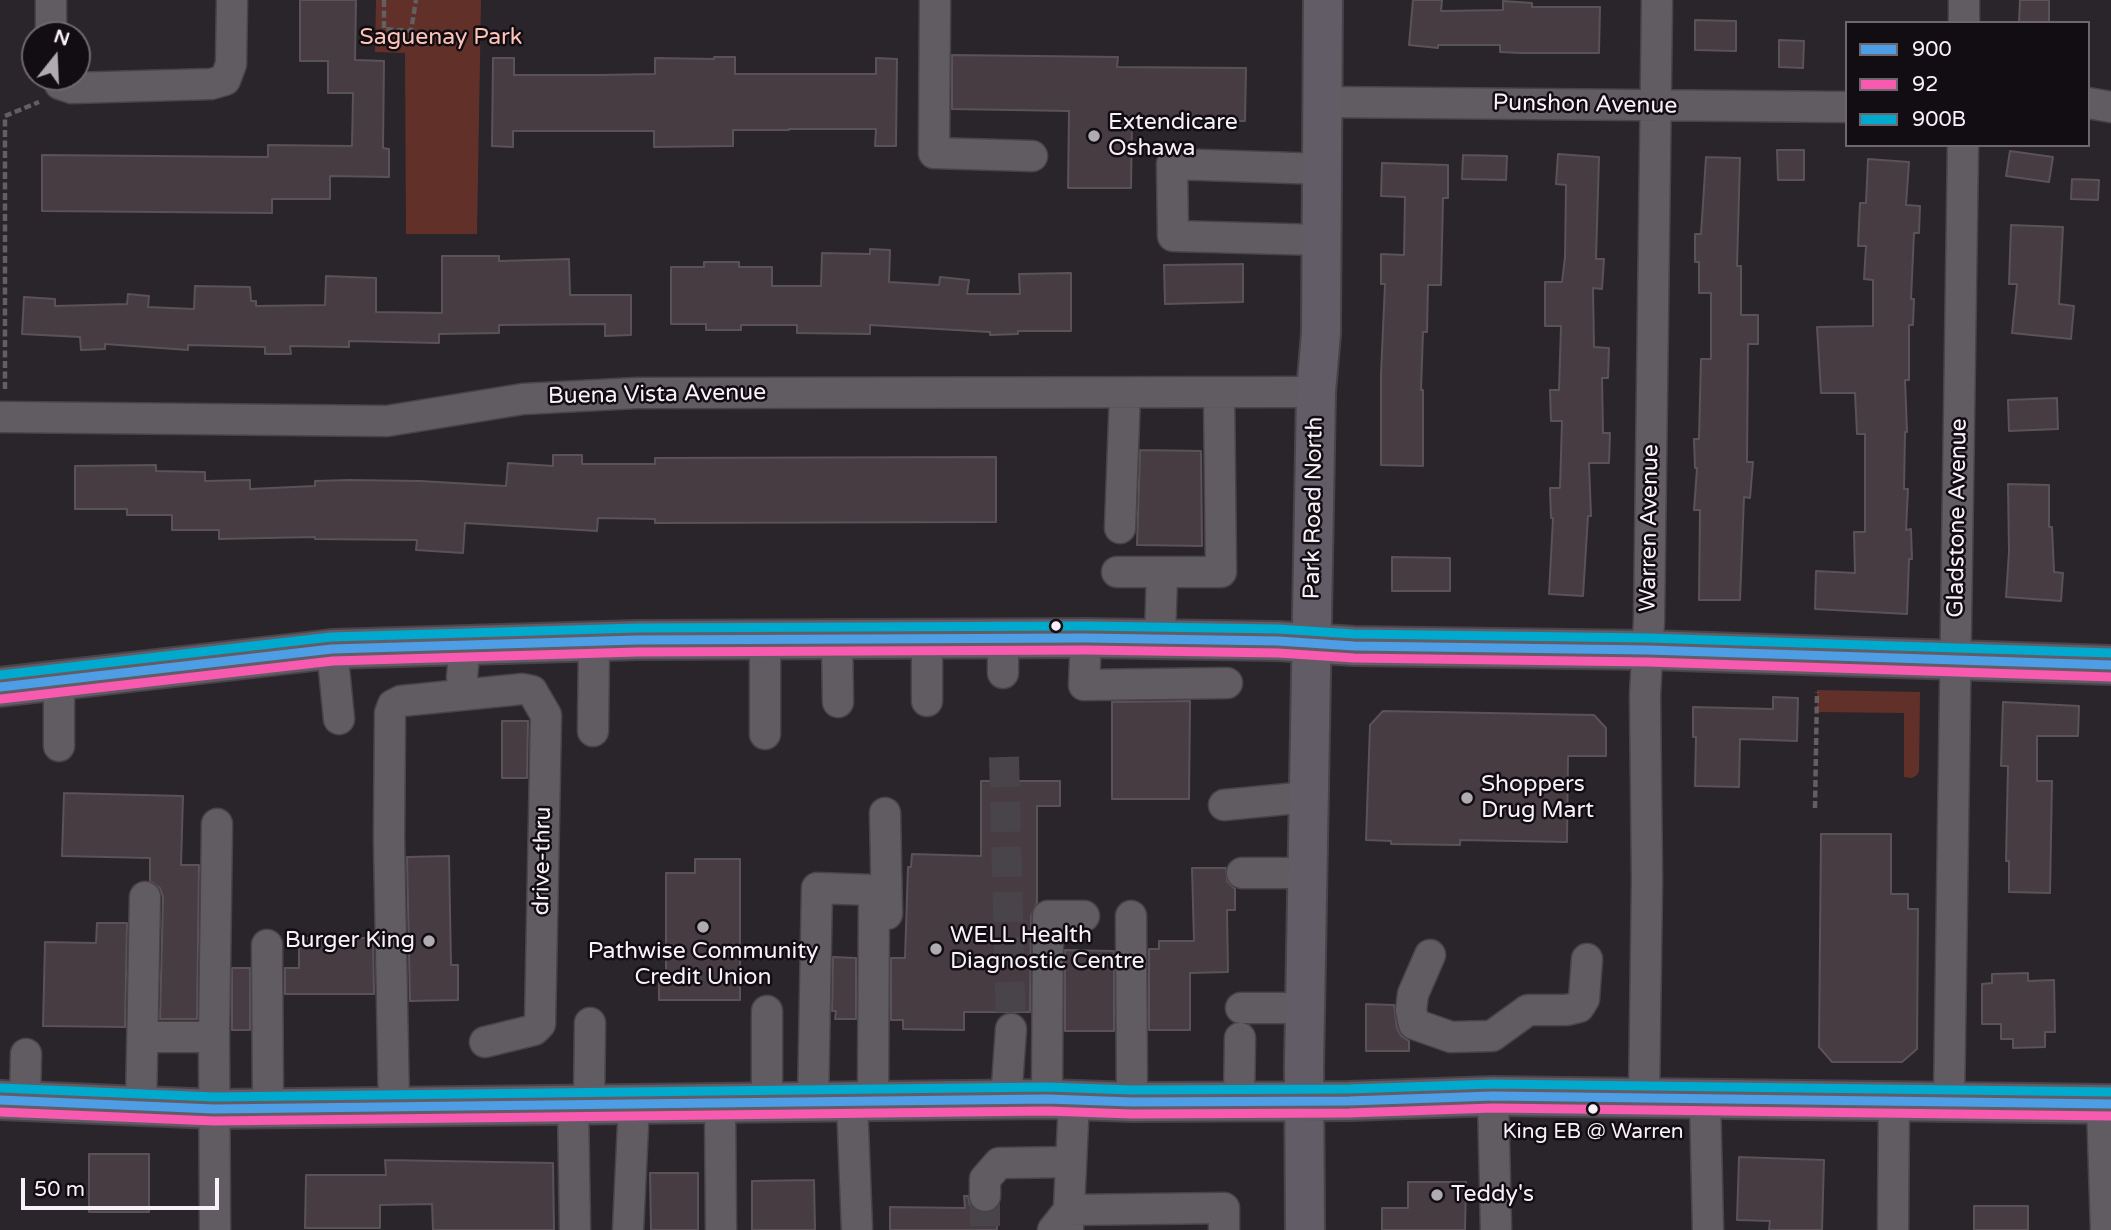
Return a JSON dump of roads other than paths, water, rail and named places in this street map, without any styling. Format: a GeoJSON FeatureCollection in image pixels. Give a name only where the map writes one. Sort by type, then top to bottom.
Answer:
{"type":"FeatureCollection","features":[{"type":"Feature","properties":{"kind":"main road","name":"Park Road North"},"geometry":{"type":"LineString","coordinates":[[1305,1230],[1308,797],[1316,392],[1321,333],[1323,0]]}},
{"type":"Feature","properties":{"kind":"main road"},"geometry":{"type":"LineString","coordinates":[[0,687],[332,649],[765,640],[927,640],[1003,656],[1086,638],[1354,646],[1648,650],[2111,665]]}},
{"type":"Feature","properties":{"kind":"main road"},"geometry":{"type":"LineString","coordinates":[[12,1101],[214,1109],[1006,1100],[1305,1101],[1493,1096],[2106,1104]]}},
{"type":"Feature","properties":{"kind":"street"},"geometry":{"type":"LineString","coordinates":[[51,0],[51,21]]}},
{"type":"Feature","properties":{"kind":"street"},"geometry":{"type":"LineString","coordinates":[[91,82],[211,83],[225,80],[231,64],[232,0]]}},
{"type":"Feature","properties":{"kind":"street"},"geometry":{"type":"LineString","coordinates":[[935,0],[934,153],[1032,156]]}},
{"type":"Feature","properties":{"kind":"street","name":"Warren Avenue"},"geometry":{"type":"LineString","coordinates":[[1644,1098],[1647,881],[1645,695],[1648,650],[1657,0]]}},
{"type":"Feature","properties":{"kind":"street"},"geometry":{"type":"LineString","coordinates":[[1964,0],[1964,21]]}},
{"type":"Feature","properties":{"kind":"street","name":"Punshon Avenue"},"geometry":{"type":"LineString","coordinates":[[1322,102],[1845,107]]}},
{"type":"Feature","properties":{"kind":"street"},"geometry":{"type":"LineString","coordinates":[[2090,103],[2111,107]]}},
{"type":"Feature","properties":{"kind":"street","name":"Gladstone Avenue"},"geometry":{"type":"LineString","coordinates":[[1949,1101],[1963,147]]}},
{"type":"Feature","properties":{"kind":"street"},"geometry":{"type":"LineString","coordinates":[[1321,240],[1173,236],[1172,164],[1322,169]]}},
{"type":"Feature","properties":{"kind":"street","name":"Buena Vista Avenue"},"geometry":{"type":"LineString","coordinates":[[2,418],[387,421],[523,398],[637,393],[1316,392]]}},
{"type":"Feature","properties":{"kind":"street"},"geometry":{"type":"LineString","coordinates":[[1120,528],[1125,393]]}},
{"type":"Feature","properties":{"kind":"street"},"geometry":{"type":"LineString","coordinates":[[1117,572],[1221,572],[1219,393]]}},
{"type":"Feature","properties":{"kind":"street"},"geometry":{"type":"LineString","coordinates":[[1160,639],[1162,572]]}},
{"type":"Feature","properties":{"kind":"street"},"geometry":{"type":"LineString","coordinates":[[1086,638],[1084,685],[1227,683]]}},
{"type":"Feature","properties":{"kind":"street"},"geometry":{"type":"LineString","coordinates":[[765,640],[765,734]]}},
{"type":"Feature","properties":{"kind":"street"},"geometry":{"type":"LineString","coordinates":[[837,640],[838,702]]}},
{"type":"Feature","properties":{"kind":"street"},"geometry":{"type":"LineString","coordinates":[[927,640],[928,701]]}},
{"type":"Feature","properties":{"kind":"street"},"geometry":{"type":"LineString","coordinates":[[593,731],[594,642]]}},
{"type":"Feature","properties":{"kind":"street"},"geometry":{"type":"LineString","coordinates":[[465,645],[462,677],[474,693]]}},
{"type":"Feature","properties":{"kind":"street"},"geometry":{"type":"LineString","coordinates":[[332,649],[339,719]]}},
{"type":"Feature","properties":{"kind":"street"},"geometry":{"type":"LineString","coordinates":[[59,681],[59,747]]}},
{"type":"Feature","properties":{"kind":"street","name":"drive-thru"},"geometry":{"type":"LineString","coordinates":[[474,693],[522,688],[532,691],[546,715],[540,1024],[534,1030],[485,1042]]}},
{"type":"Feature","properties":{"kind":"street"},"geometry":{"type":"LineString","coordinates":[[394,1107],[388,839],[390,713],[393,705],[401,701],[474,693]]}},
{"type":"Feature","properties":{"kind":"street"},"geometry":{"type":"LineString","coordinates":[[1224,806],[1308,797]]}},
{"type":"Feature","properties":{"kind":"street"},"geometry":{"type":"LineString","coordinates":[[857,1230],[871,1101],[885,813]]}},
{"type":"Feature","properties":{"kind":"street"},"geometry":{"type":"LineString","coordinates":[[215,1230],[217,824]]}},
{"type":"Feature","properties":{"kind":"street"},"geometry":{"type":"LineString","coordinates":[[1242,873],[1307,873]]}},
{"type":"Feature","properties":{"kind":"street"},"geometry":{"type":"LineString","coordinates":[[813,1102],[817,888],[874,890],[871,1101]]}},
{"type":"Feature","properties":{"kind":"street"},"geometry":{"type":"LineString","coordinates":[[141,1105],[145,897]]}},
{"type":"Feature","properties":{"kind":"street"},"geometry":{"type":"LineString","coordinates":[[1084,916],[1048,916],[1060,1100],[1070,1162],[1063,1223],[1117,1219],[1180,1220],[1224,1208],[1224,1230]]}},
{"type":"Feature","properties":{"kind":"street"},"geometry":{"type":"LineString","coordinates":[[1131,916],[1132,1102]]}},
{"type":"Feature","properties":{"kind":"street"},"geometry":{"type":"LineString","coordinates":[[267,945],[274,1108]]}},
{"type":"Feature","properties":{"kind":"street"},"geometry":{"type":"LineString","coordinates":[[1430,955],[1413,994],[1412,1017],[1414,1024],[1451,1037],[1492,1036],[1528,1010],[1567,1010],[1578,1007],[1584,999],[1587,959]]}},
{"type":"Feature","properties":{"kind":"street"},"geometry":{"type":"LineString","coordinates":[[1241,1008],[1305,1008]]}},
{"type":"Feature","properties":{"kind":"street"},"geometry":{"type":"LineString","coordinates":[[766,1011],[767,1102]]}},
{"type":"Feature","properties":{"kind":"street"},"geometry":{"type":"LineString","coordinates":[[274,1108],[280,1020]]}},
{"type":"Feature","properties":{"kind":"street"},"geometry":{"type":"LineString","coordinates":[[575,1230],[581,1105],[590,1023]]}},
{"type":"Feature","properties":{"kind":"street"},"geometry":{"type":"LineString","coordinates":[[1006,1100],[1011,1029]]}},
{"type":"Feature","properties":{"kind":"street"},"geometry":{"type":"LineString","coordinates":[[143,1037],[214,1037]]}},
{"type":"Feature","properties":{"kind":"street"},"geometry":{"type":"LineString","coordinates":[[1239,1101],[1241,1038]]}},
{"type":"Feature","properties":{"kind":"street"},"geometry":{"type":"LineString","coordinates":[[12,1101],[26,1054]]}},
{"type":"Feature","properties":{"kind":"street"},"geometry":{"type":"LineString","coordinates":[[1493,1096],[1496,1230]]}},
{"type":"Feature","properties":{"kind":"street"},"geometry":{"type":"LineString","coordinates":[[1705,1098],[1707,1230]]}},
{"type":"Feature","properties":{"kind":"street"},"geometry":{"type":"LineString","coordinates":[[1893,1230],[1894,1101]]}},
{"type":"Feature","properties":{"kind":"street"},"geometry":{"type":"LineString","coordinates":[[720,1103],[720,1230]]}},
{"type":"Feature","properties":{"kind":"street"},"geometry":{"type":"LineString","coordinates":[[628,1230],[634,1104]]}},
{"type":"Feature","properties":{"kind":"street"},"geometry":{"type":"LineString","coordinates":[[2106,1104],[2106,1230]]}},
{"type":"Feature","properties":{"kind":"street"},"geometry":{"type":"LineString","coordinates":[[985,1196],[985,1179],[999,1163],[1070,1162]]}},
{"type":"Feature","properties":{"kind":"tunnel"},"geometry":{"type":"LineString","coordinates":[[1004,757],[1011,1029]]}},
{"type":"Feature","properties":{"kind":"tunnel"},"geometry":{"type":"LineString","coordinates":[[985,1196],[985,1230]]}},
{"type":"Feature","properties":{"kind":"place","name":"Extendicare Oshawa"},"geometry":{"type":"Point","coordinates":[1094,136]}},
{"type":"Feature","properties":{"kind":"place","name":"Shoppers Drug Mart"},"geometry":{"type":"Point","coordinates":[1467,798]}},
{"type":"Feature","properties":{"kind":"place","name":"Pathwise Community Credit Union"},"geometry":{"type":"Point","coordinates":[703,927]}},
{"type":"Feature","properties":{"kind":"place","name":"Burger King"},"geometry":{"type":"Point","coordinates":[429,941]}},
{"type":"Feature","properties":{"kind":"place","name":"WELL Health Diagnostic Centre"},"geometry":{"type":"Point","coordinates":[936,949]}},
{"type":"Feature","properties":{"kind":"place","name":"King EB @ Warren"},"geometry":{"type":"Point","coordinates":[1593,1109]}},
{"type":"Feature","properties":{"kind":"place","name":"Teddy's"},"geometry":{"type":"Point","coordinates":[1437,1195]}},
{"type":"Feature","properties":{"kind":"park label","name":"Saguenay Park"},"geometry":{"type":"Point","coordinates":[441,38]}}]}
